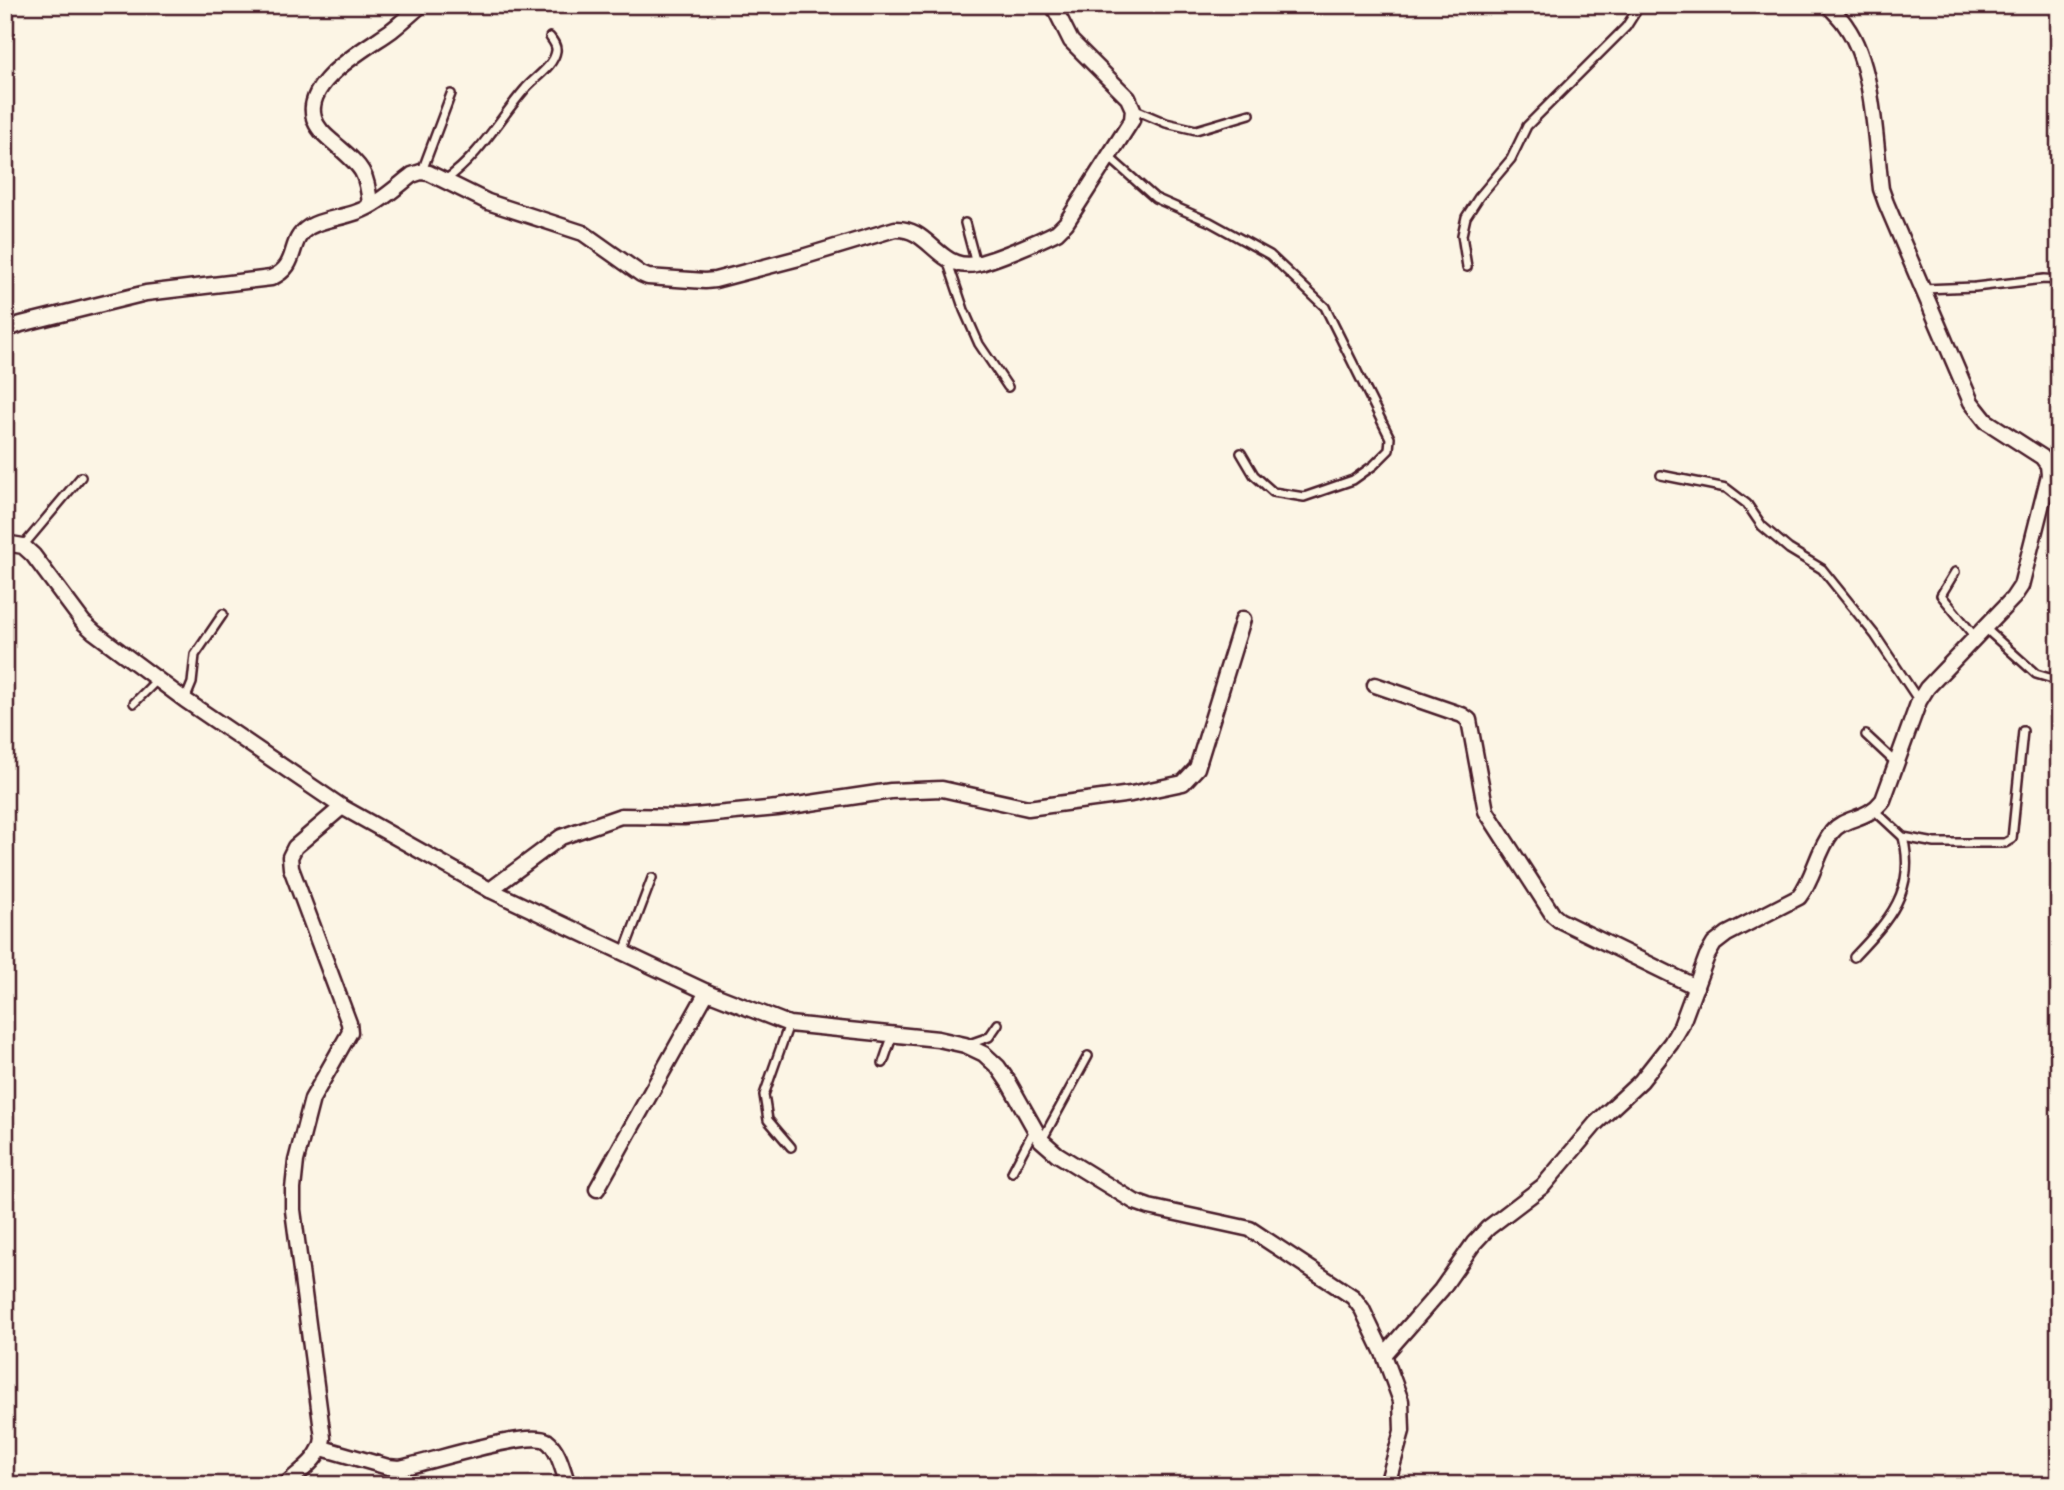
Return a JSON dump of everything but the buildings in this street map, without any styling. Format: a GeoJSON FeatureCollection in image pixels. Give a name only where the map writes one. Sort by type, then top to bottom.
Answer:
{"type":"FeatureCollection","features":[{"type":"Feature","properties":{"kind":"street"},"geometry":{"type":"LineString","coordinates":[[370,205],[365,173],[319,129],[313,117],[313,105],[335,70],[345,60],[391,31],[421,5]]}},
{"type":"Feature","properties":{"kind":"street"},"geometry":{"type":"LineString","coordinates":[[5,330],[146,293],[271,278],[289,266],[297,239],[307,228],[359,212],[412,175],[421,172],[488,202],[583,233],[648,277],[715,280],[895,229],[916,233],[947,259],[959,264],[976,264],[1057,232],[1066,223],[1132,120],[1133,109],[1128,98],[1071,41],[1054,5]]}},
{"type":"Feature","properties":{"kind":"street"},"geometry":{"type":"LineString","coordinates":[[1384,1355],[1441,1290],[1474,1243],[1488,1228],[1543,1186],[1596,1123],[1640,1081],[1671,1043],[1681,1026],[1714,944],[1727,934],[1799,897],[1834,830],[1875,811],[1883,800],[1919,701],[1927,688],[2013,598],[2021,586],[2049,475],[2048,465],[2042,457],[1979,414],[1922,289],[1881,189],[1868,80],[1860,52],[1847,27],[1828,5]]}},
{"type":"Feature","properties":{"kind":"street"},"geometry":{"type":"LineString","coordinates":[[5,543],[23,546],[33,555],[83,622],[157,680],[342,807],[490,890],[707,992],[789,1024],[894,1033],[965,1045],[984,1054],[998,1067],[1038,1135],[1057,1154],[1135,1202],[1163,1211],[1250,1228],[1267,1238],[1353,1297],[1363,1309],[1384,1355],[1401,1401],[1403,1415],[1402,1431],[1387,1485]]}},
{"type":"Feature","properties":{"kind":"street"},"geometry":{"type":"LineString","coordinates":[[490,890],[561,837],[621,816],[684,817],[777,808],[891,791],[942,789],[1028,808],[1131,794],[1183,783],[1197,768],[1243,619]]}},
{"type":"Feature","properties":{"kind":"street"},"geometry":{"type":"LineString","coordinates":[[1375,685],[1462,715],[1469,720],[1486,811],[1553,915],[1696,987]]}},
{"type":"Feature","properties":{"kind":"street"},"geometry":{"type":"LineString","coordinates":[[285,1485],[317,1456],[322,1448],[323,1438],[293,1210],[296,1161],[313,1099],[350,1032],[349,1023],[291,869],[290,856],[295,847],[342,807]]}},
{"type":"Feature","properties":{"kind":"street"},"geometry":{"type":"LineString","coordinates":[[597,1189],[707,992]]}},
{"type":"Feature","properties":{"kind":"street"},"geometry":{"type":"LineString","coordinates":[[322,1448],[399,1468],[533,1438],[545,1440],[555,1450],[568,1485]]}},
{"type":"Feature","properties":{"kind":"lane"},"geometry":{"type":"LineString","coordinates":[[1467,267],[1462,235],[1466,217],[1472,207],[1511,159],[1527,126],[1563,87],[1626,27],[1640,5]]}},
{"type":"Feature","properties":{"kind":"lane"},"geometry":{"type":"LineString","coordinates":[[444,180],[459,171],[525,89],[550,63],[556,52],[555,43],[550,37]]}},
{"type":"Feature","properties":{"kind":"lane"},"geometry":{"type":"LineString","coordinates":[[421,172],[451,94]]}},
{"type":"Feature","properties":{"kind":"lane"},"geometry":{"type":"LineString","coordinates":[[1133,109],[1166,123],[1196,130],[1250,114]]}},
{"type":"Feature","properties":{"kind":"lane"},"geometry":{"type":"LineString","coordinates":[[1109,156],[1156,198],[1210,222],[1270,256],[1325,307],[1390,438],[1388,450],[1374,465],[1353,480],[1304,497],[1273,492],[1254,475],[1241,453]]}},
{"type":"Feature","properties":{"kind":"lane"},"geometry":{"type":"LineString","coordinates":[[965,223],[976,264]]}},
{"type":"Feature","properties":{"kind":"lane"},"geometry":{"type":"LineString","coordinates":[[947,259],[979,344],[1008,387]]}},
{"type":"Feature","properties":{"kind":"lane"},"geometry":{"type":"LineString","coordinates":[[1922,289],[1975,287],[2044,279],[2059,281]]}},
{"type":"Feature","properties":{"kind":"lane"},"geometry":{"type":"LineString","coordinates":[[1661,475],[1726,488],[1747,504],[1762,526],[1788,549],[1822,569],[1875,635],[1919,701]]}},
{"type":"Feature","properties":{"kind":"lane"},"geometry":{"type":"LineString","coordinates":[[23,546],[81,477]]}},
{"type":"Feature","properties":{"kind":"lane"},"geometry":{"type":"LineString","coordinates":[[1955,572],[1941,595],[1980,632],[2036,674],[2056,680]]}},
{"type":"Feature","properties":{"kind":"lane"},"geometry":{"type":"LineString","coordinates":[[185,700],[192,683],[195,655],[223,614]]}},
{"type":"Feature","properties":{"kind":"lane"},"geometry":{"type":"LineString","coordinates":[[134,703],[157,680]]}},
{"type":"Feature","properties":{"kind":"lane"},"geometry":{"type":"LineString","coordinates":[[1875,811],[1903,837],[1935,843],[2004,844],[2012,839],[2023,730]]}},
{"type":"Feature","properties":{"kind":"lane"},"geometry":{"type":"LineString","coordinates":[[1866,735],[1896,763]]}},
{"type":"Feature","properties":{"kind":"lane"},"geometry":{"type":"LineString","coordinates":[[1853,957],[1884,925],[1900,898],[1907,867],[1903,837]]}},
{"type":"Feature","properties":{"kind":"lane"},"geometry":{"type":"LineString","coordinates":[[624,953],[652,878]]}},
{"type":"Feature","properties":{"kind":"lane"},"geometry":{"type":"LineString","coordinates":[[789,1024],[764,1095],[768,1121],[791,1147]]}},
{"type":"Feature","properties":{"kind":"lane"},"geometry":{"type":"LineString","coordinates":[[965,1045],[989,1037],[998,1024]]}},
{"type":"Feature","properties":{"kind":"lane"},"geometry":{"type":"LineString","coordinates":[[883,1063],[894,1033]]}},
{"type":"Feature","properties":{"kind":"lane"},"geometry":{"type":"LineString","coordinates":[[1012,1172],[1088,1056]]}}]}
